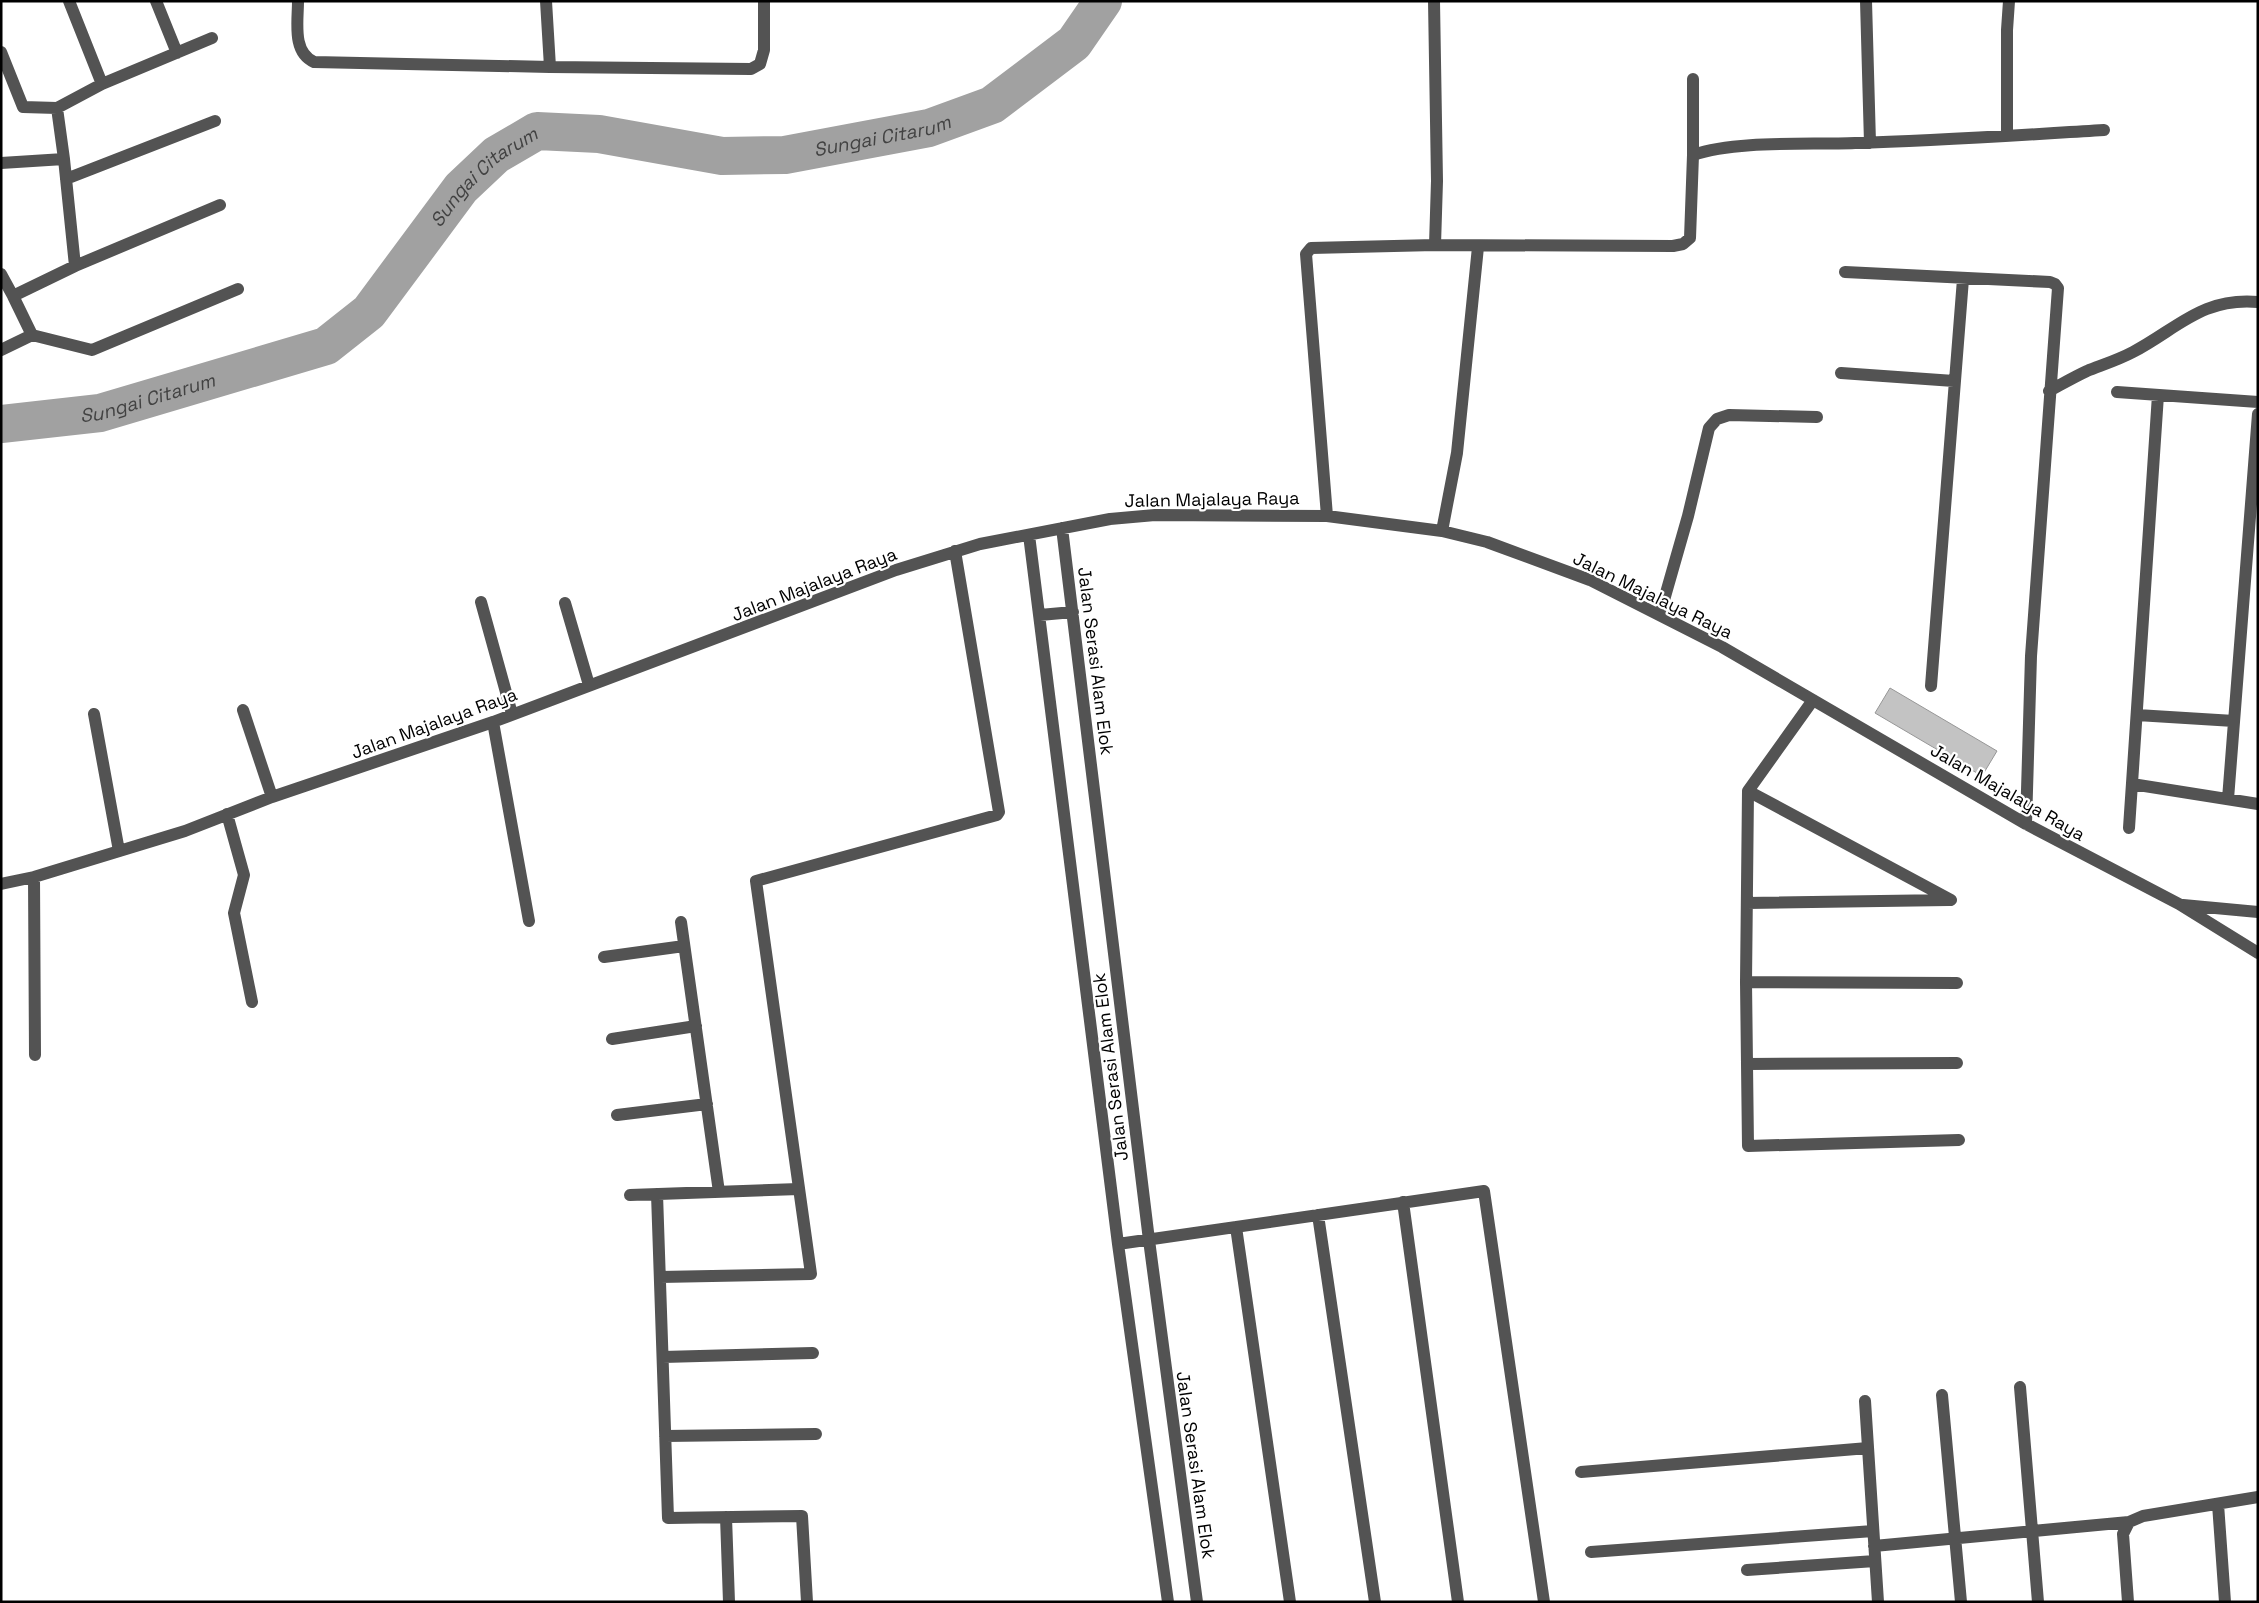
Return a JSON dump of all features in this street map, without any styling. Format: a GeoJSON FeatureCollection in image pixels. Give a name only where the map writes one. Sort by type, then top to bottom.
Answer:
{"type":"FeatureCollection","features":[{"type":"Feature","properties":{"kind":"street"},"geometry":{"type":"LineString","coordinates":[[69,1],[102,84]]}},
{"type":"Feature","properties":{"kind":"street"},"geometry":{"type":"LineString","coordinates":[[156,1],[177,53]]}},
{"type":"Feature","properties":{"kind":"street"},"geometry":{"type":"LineString","coordinates":[[298,1],[300,51],[305,58],[314,62],[751,69],[760,64],[764,50],[764,1]]}},
{"type":"Feature","properties":{"kind":"street"},"geometry":{"type":"LineString","coordinates":[[546,1],[550,67]]}},
{"type":"Feature","properties":{"kind":"street"},"geometry":{"type":"LineString","coordinates":[[1434,1],[1437,181],[1435,245]]}},
{"type":"Feature","properties":{"kind":"street"},"geometry":{"type":"LineString","coordinates":[[1866,1],[1870,143]]}},
{"type":"Feature","properties":{"kind":"street"},"geometry":{"type":"LineString","coordinates":[[2007,134],[2009,1]]}},
{"type":"Feature","properties":{"kind":"street"},"geometry":{"type":"LineString","coordinates":[[1,52],[23,107],[57,108],[102,84],[212,38]]}},
{"type":"Feature","properties":{"kind":"street"},"geometry":{"type":"LineString","coordinates":[[1327,516],[1307,250],[1311,248],[1435,245],[1478,247],[1673,246],[1683,244],[1690,238],[1691,229],[1691,168],[1693,155],[1692,79]]}},
{"type":"Feature","properties":{"kind":"street"},"geometry":{"type":"LineString","coordinates":[[57,108],[75,266]]}},
{"type":"Feature","properties":{"kind":"street"},"geometry":{"type":"LineString","coordinates":[[66,179],[215,121]]}},
{"type":"Feature","properties":{"kind":"street"},"geometry":{"type":"LineString","coordinates":[[1693,155],[1730,147],[1870,143],[2104,130]]}},
{"type":"Feature","properties":{"kind":"street"},"geometry":{"type":"LineString","coordinates":[[1,163],[64,158]]}},
{"type":"Feature","properties":{"kind":"street"},"geometry":{"type":"LineString","coordinates":[[13,296],[75,266],[220,205]]}},
{"type":"Feature","properties":{"kind":"street"},"geometry":{"type":"LineString","coordinates":[[1442,531],[1459,444],[1478,247]]}},
{"type":"Feature","properties":{"kind":"street"},"geometry":{"type":"LineString","coordinates":[[1845,272],[2056,284],[2058,288],[2031,656],[2026,824]]}},
{"type":"Feature","properties":{"kind":"street"},"geometry":{"type":"LineString","coordinates":[[1,274],[32,335]]}},
{"type":"Feature","properties":{"kind":"street"},"geometry":{"type":"LineString","coordinates":[[1930,686],[1963,279]]}},
{"type":"Feature","properties":{"kind":"street"},"geometry":{"type":"LineString","coordinates":[[1,350],[32,335],[92,350],[238,289]]}},
{"type":"Feature","properties":{"kind":"street"},"geometry":{"type":"LineString","coordinates":[[2049,391],[2085,372],[2134,352],[2169,328],[2210,306],[2246,301],[2258,302]]}},
{"type":"Feature","properties":{"kind":"street"},"geometry":{"type":"LineString","coordinates":[[1841,373],[1954,381]]}},
{"type":"Feature","properties":{"kind":"street"},"geometry":{"type":"LineString","coordinates":[[2117,392],[2258,402]]}},
{"type":"Feature","properties":{"kind":"street"},"geometry":{"type":"LineString","coordinates":[[2129,828],[2158,395]]}},
{"type":"Feature","properties":{"kind":"street"},"geometry":{"type":"LineString","coordinates":[[2228,799],[2258,414]]}},
{"type":"Feature","properties":{"kind":"street"},"geometry":{"type":"LineString","coordinates":[[1660,614],[1688,516],[1709,428],[1717,419],[1729,416],[1817,417]]}},
{"type":"Feature","properties":{"kind":"street","name":"Jalan Majalaya Raya"},"geometry":{"type":"LineString","coordinates":[[1,884],[34,878],[185,831],[272,797],[493,722],[674,656],[896,570],[980,544],[1110,519],[1154,514],[1327,516],[1442,531],[1488,542],[1590,580],[1660,614],[1813,700],[2026,824],[2179,904],[2258,953]]}},
{"type":"Feature","properties":{"kind":"street","name":"Jalan Serasi Alam Elok"},"geometry":{"type":"LineString","coordinates":[[1062,528],[1149,1240],[1197,1602]]}},
{"type":"Feature","properties":{"kind":"street","name":"Jalan Serasi Alam Elok"},"geometry":{"type":"LineString","coordinates":[[1029,535],[1118,1244],[1168,1602]]}},
{"type":"Feature","properties":{"kind":"street"},"geometry":{"type":"LineString","coordinates":[[660,1278],[812,1274],[756,881],[998,815],[955,551]]}},
{"type":"Feature","properties":{"kind":"street"},"geometry":{"type":"LineString","coordinates":[[481,602],[512,714]]}},
{"type":"Feature","properties":{"kind":"street"},"geometry":{"type":"LineString","coordinates":[[565,604],[589,686]]}},
{"type":"Feature","properties":{"kind":"street"},"geometry":{"type":"LineString","coordinates":[[1040,615],[1073,612]]}},
{"type":"Feature","properties":{"kind":"street"},"geometry":{"type":"LineString","coordinates":[[1813,700],[1748,791],[1746,982],[1748,1146],[1959,1140]]}},
{"type":"Feature","properties":{"kind":"street"},"geometry":{"type":"LineString","coordinates":[[243,710],[272,797]]}},
{"type":"Feature","properties":{"kind":"street"},"geometry":{"type":"LineString","coordinates":[[94,714],[119,851]]}},
{"type":"Feature","properties":{"kind":"street"},"geometry":{"type":"LineString","coordinates":[[2137,715],[2234,721]]}},
{"type":"Feature","properties":{"kind":"street"},"geometry":{"type":"LineString","coordinates":[[493,722],[530,921]]}},
{"type":"Feature","properties":{"kind":"street"},"geometry":{"type":"LineString","coordinates":[[2132,784],[2258,804]]}},
{"type":"Feature","properties":{"kind":"street"},"geometry":{"type":"LineString","coordinates":[[1747,903],[1952,900],[1748,791]]}},
{"type":"Feature","properties":{"kind":"street"},"geometry":{"type":"LineString","coordinates":[[228,814],[244,875],[234,914],[252,1002]]}},
{"type":"Feature","properties":{"kind":"street"},"geometry":{"type":"LineString","coordinates":[[34,878],[34,1055]]}},
{"type":"Feature","properties":{"kind":"street"},"geometry":{"type":"LineString","coordinates":[[2179,904],[2258,912]]}},
{"type":"Feature","properties":{"kind":"street"},"geometry":{"type":"LineString","coordinates":[[681,922],[719,1192]]}},
{"type":"Feature","properties":{"kind":"street"},"geometry":{"type":"LineString","coordinates":[[604,957],[684,946]]}},
{"type":"Feature","properties":{"kind":"street"},"geometry":{"type":"LineString","coordinates":[[1746,982],[1956,983]]}},
{"type":"Feature","properties":{"kind":"street"},"geometry":{"type":"LineString","coordinates":[[612,1039],[696,1026]]}},
{"type":"Feature","properties":{"kind":"street"},"geometry":{"type":"LineString","coordinates":[[1748,1064],[1957,1063]]}},
{"type":"Feature","properties":{"kind":"street"},"geometry":{"type":"LineString","coordinates":[[618,1115],[706,1104]]}},
{"type":"Feature","properties":{"kind":"street"},"geometry":{"type":"LineString","coordinates":[[630,1195],[799,1189]]}},
{"type":"Feature","properties":{"kind":"street"},"geometry":{"type":"LineString","coordinates":[[1118,1244],[1484,1191],[1544,1602]]}},
{"type":"Feature","properties":{"kind":"street"},"geometry":{"type":"LineString","coordinates":[[656,1194],[668,1518],[802,1516],[807,1602]]}},
{"type":"Feature","properties":{"kind":"street"},"geometry":{"type":"LineString","coordinates":[[1403,1202],[1458,1602]]}},
{"type":"Feature","properties":{"kind":"street"},"geometry":{"type":"LineString","coordinates":[[1318,1215],[1375,1602]]}},
{"type":"Feature","properties":{"kind":"street"},"geometry":{"type":"LineString","coordinates":[[1236,1227],[1290,1602]]}},
{"type":"Feature","properties":{"kind":"street"},"geometry":{"type":"LineString","coordinates":[[662,1356],[813,1354]]}},
{"type":"Feature","properties":{"kind":"street"},"geometry":{"type":"LineString","coordinates":[[2020,1387],[2038,1602]]}},
{"type":"Feature","properties":{"kind":"street"},"geometry":{"type":"LineString","coordinates":[[1942,1395],[1961,1602]]}},
{"type":"Feature","properties":{"kind":"street"},"geometry":{"type":"LineString","coordinates":[[1865,1401],[1878,1602]]}},
{"type":"Feature","properties":{"kind":"street"},"geometry":{"type":"LineString","coordinates":[[665,1436],[816,1434]]}},
{"type":"Feature","properties":{"kind":"street"},"geometry":{"type":"LineString","coordinates":[[1580,1472],[1868,1448]]}},
{"type":"Feature","properties":{"kind":"street"},"geometry":{"type":"LineString","coordinates":[[1874,1546],[2129,1522],[2143,1516],[2258,1497]]}},
{"type":"Feature","properties":{"kind":"street"},"geometry":{"type":"LineString","coordinates":[[2218,1504],[2225,1602]]}},
{"type":"Feature","properties":{"kind":"street"},"geometry":{"type":"LineString","coordinates":[[726,1517],[729,1602]]}},
{"type":"Feature","properties":{"kind":"street"},"geometry":{"type":"LineString","coordinates":[[2128,1602],[2123,1534],[2129,1522]]}},
{"type":"Feature","properties":{"kind":"street"},"geometry":{"type":"LineString","coordinates":[[1590,1552],[1873,1531]]}},
{"type":"Feature","properties":{"kind":"street"},"geometry":{"type":"LineString","coordinates":[[1747,1570],[1875,1561]]}},
{"type":"Feature","properties":{"kind":"building"},"geometry":{"type":"Polygon","coordinates":[[[1890,688],[1997,751],[1982,776],[1875,713],[1890,688]]]}},
{"type":"Feature","properties":{"kind":"waterway","name":"Sungai Citarum"},"geometry":{"type":"LineString","coordinates":[[1,424],[100,413],[326,346],[369,312],[461,188],[496,155],[537,131],[599,134],[722,156],[785,155],[929,128],[992,105],[1074,43],[1103,1]]}}]}
